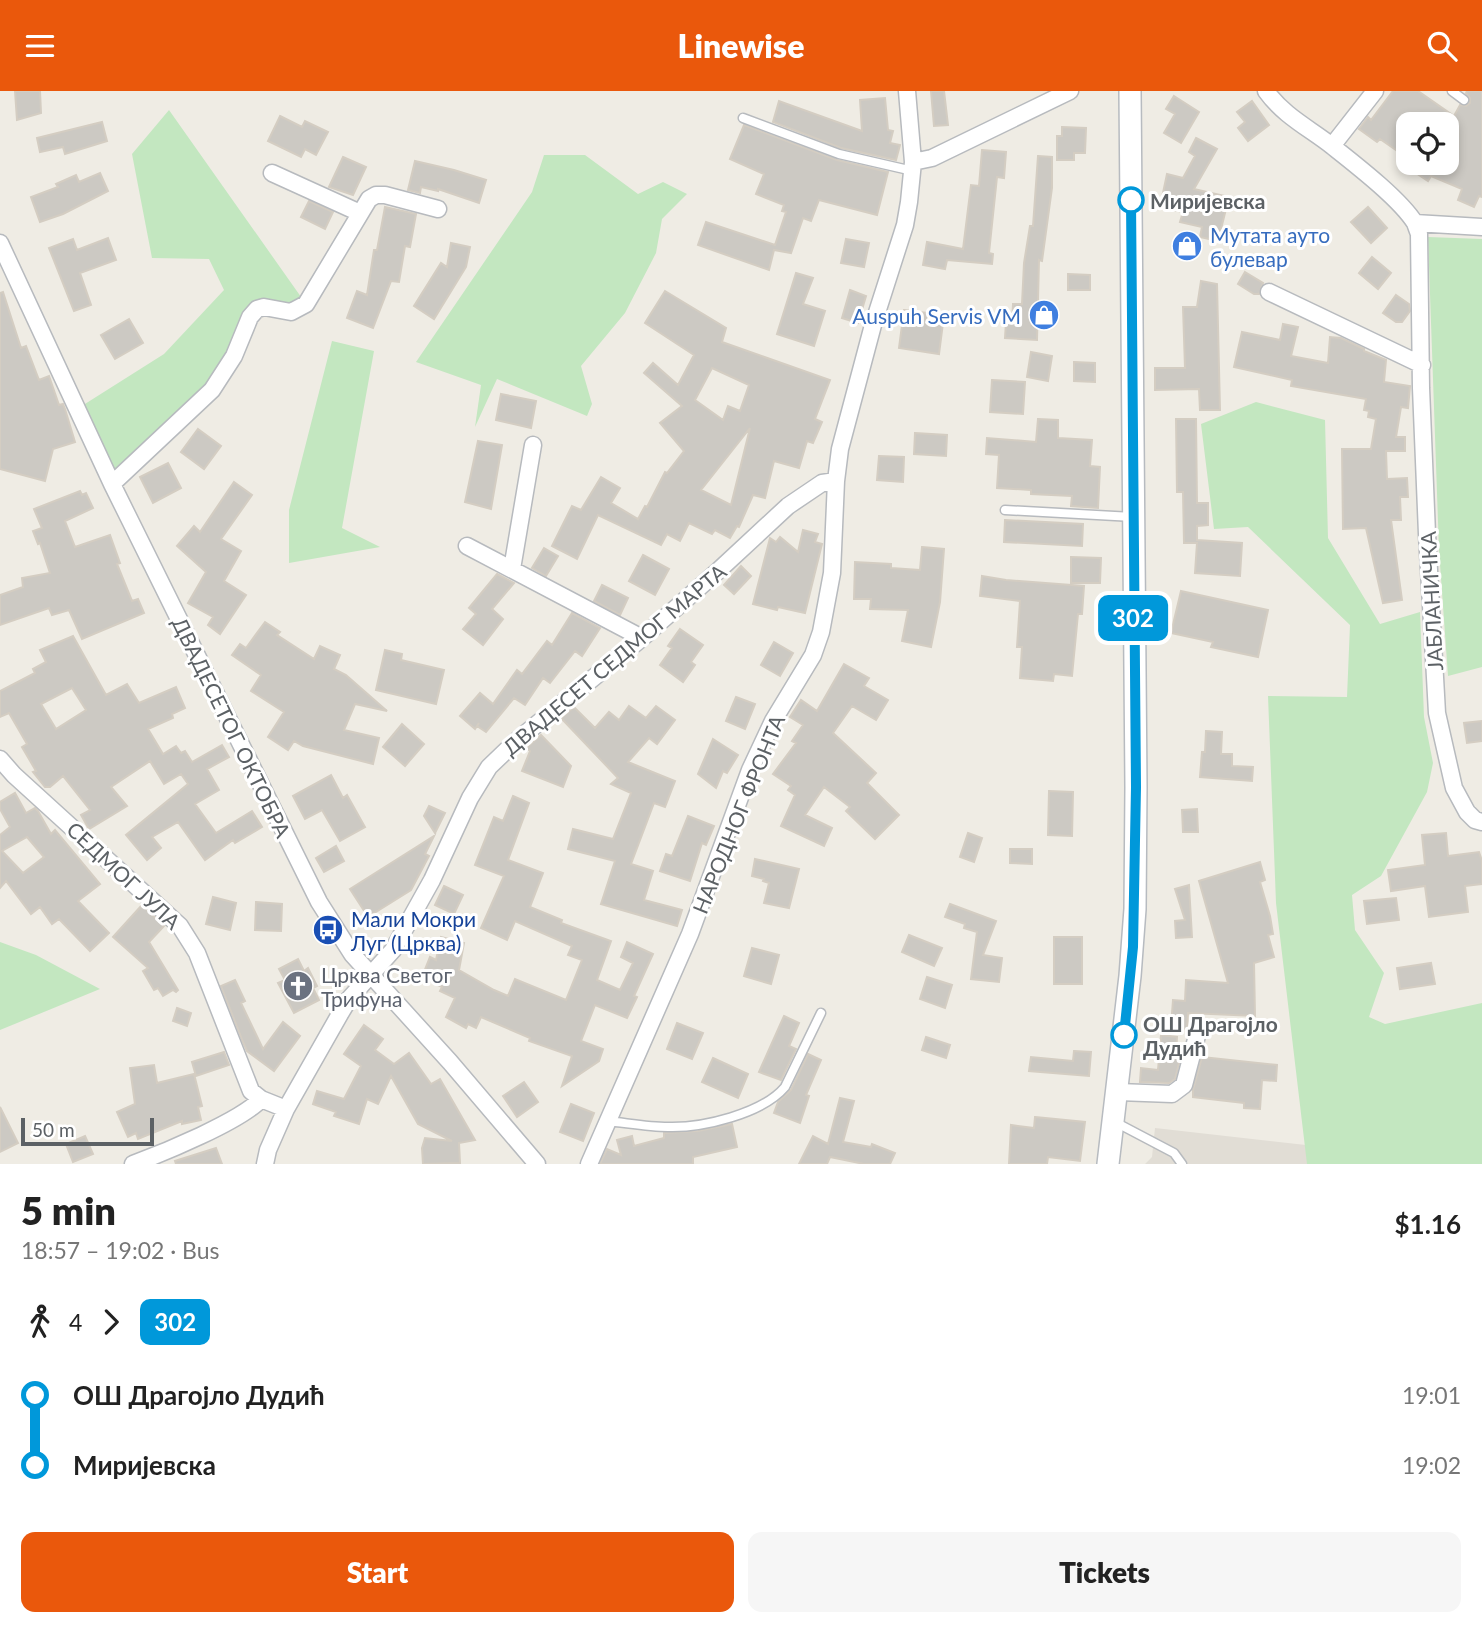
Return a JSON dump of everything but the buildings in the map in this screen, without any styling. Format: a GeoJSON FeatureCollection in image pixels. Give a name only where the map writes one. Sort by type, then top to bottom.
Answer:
{"type":"FeatureCollection","features":[{"type":"Feature","properties":{"kind":"main road"},"geometry":{"type":"LineString","coordinates":[[1108,1164],[1115,1122],[1135,909],[1130,91]]}},
{"type":"Feature","properties":{"kind":"street","name":"НАРОДНОГ ФРОНТА"},"geometry":{"type":"LineString","coordinates":[[589,1164],[690,933],[762,744],[783,702],[813,655],[827,605],[832,573],[836,481],[846,422],[905,225],[913,167],[907,91]]}},
{"type":"Feature","properties":{"kind":"street"},"geometry":{"type":"LineString","coordinates":[[913,167],[1070,91]]}},
{"type":"Feature","properties":{"kind":"street"},"geometry":{"type":"LineString","coordinates":[[1266,91],[1292,119],[1332,146],[1399,203],[1415,223],[1482,227]]}},
{"type":"Feature","properties":{"kind":"street"},"geometry":{"type":"LineString","coordinates":[[1332,146],[1375,91]]}},
{"type":"Feature","properties":{"kind":"street"},"geometry":{"type":"LineString","coordinates":[[272,173],[360,213]]}},
{"type":"Feature","properties":{"kind":"street"},"geometry":{"type":"LineString","coordinates":[[112,484],[212,390],[234,356],[250,317],[257,309],[264,307],[291,311],[306,304],[369,199],[376,195],[385,195],[438,209]]}},
{"type":"Feature","properties":{"kind":"street","name":"ЈАБЛАНИЧКА"},"geometry":{"type":"LineString","coordinates":[[1415,223],[1419,234],[1427,547],[1437,713],[1454,788],[1467,812],[1475,820],[1482,822]]}},
{"type":"Feature","properties":{"kind":"street","name":"ДВАДЕСЕТОГ ОКТОБРА"},"geometry":{"type":"LineString","coordinates":[[0,243],[4,260],[112,484],[307,879],[352,954],[450,1062],[537,1164]]}},
{"type":"Feature","properties":{"kind":"street"},"geometry":{"type":"LineString","coordinates":[[1269,292],[1422,365]]}},
{"type":"Feature","properties":{"kind":"street"},"geometry":{"type":"LineString","coordinates":[[512,569],[533,445]]}},
{"type":"Feature","properties":{"kind":"street","name":"ДВАДЕСЕТ СЕДМОГ МАРТА"},"geometry":{"type":"LineString","coordinates":[[265,1164],[268,1150],[286,1109],[349,999],[393,950],[432,880],[470,798],[489,767],[515,742],[642,638],[788,506],[822,483],[836,481]]}},
{"type":"Feature","properties":{"kind":"street"},"geometry":{"type":"LineString","coordinates":[[467,546],[642,638]]}},
{"type":"Feature","properties":{"kind":"street","name":"СЕДМОГ ЈУЛА"},"geometry":{"type":"LineString","coordinates":[[0,759],[14,775],[185,932],[197,953],[247,1082],[255,1096],[261,1099]]}},
{"type":"Feature","properties":{"kind":"street"},"geometry":{"type":"LineString","coordinates":[[1118,1092],[1172,1094],[1179,1090],[1184,1086],[1199,1028]]}},
{"type":"Feature","properties":{"kind":"street"},"geometry":{"type":"LineString","coordinates":[[134,1164],[217,1126],[253,1107],[261,1099],[286,1109]]}},
{"type":"Feature","properties":{"kind":"lane"},"geometry":{"type":"LineString","coordinates":[[1452,91],[1464,100]]}},
{"type":"Feature","properties":{"kind":"lane"},"geometry":{"type":"LineString","coordinates":[[743,118],[839,154],[913,167]]}},
{"type":"Feature","properties":{"kind":"lane"},"geometry":{"type":"LineString","coordinates":[[1005,510],[1133,517]]}},
{"type":"Feature","properties":{"kind":"lane"},"geometry":{"type":"LineString","coordinates":[[607,1121],[667,1128],[698,1125],[754,1108],[776,1096],[785,1087],[821,1013]]}},
{"type":"Feature","properties":{"kind":"lane"},"geometry":{"type":"LineString","coordinates":[[1115,1122],[1174,1153],[1182,1164]]}},
{"type":"Feature","properties":{"kind":"shaded area"},"geometry":{"type":"Polygon","coordinates":[[[1155,1128],[1359,1151],[1358,1164],[1145,1164],[1152,1157],[1155,1128]]]}},
{"type":"Feature","properties":{"kind":"green space"},"geometry":{"type":"Polygon","coordinates":[[[169,110],[306,304],[264,307],[234,356],[112,484],[77,409],[164,354],[224,290],[209,259],[152,258],[132,154],[169,110]]]}},
{"type":"Feature","properties":{"kind":"green space"},"geometry":{"type":"Polygon","coordinates":[[[544,155],[585,155],[638,194],[663,182],[687,194],[662,219],[656,253],[625,313],[581,366],[592,404],[587,416],[497,379],[475,427],[481,385],[416,362],[532,192],[544,155]]]}},
{"type":"Feature","properties":{"kind":"green space"},"geometry":{"type":"Polygon","coordinates":[[[1428,237],[1482,239],[1482,667],[1448,676],[1439,550],[1428,237]]]}},
{"type":"Feature","properties":{"kind":"green space"},"geometry":{"type":"Polygon","coordinates":[[[332,341],[374,351],[342,528],[380,547],[289,563],[289,510],[332,341]]]}},
{"type":"Feature","properties":{"kind":"green space"},"geometry":{"type":"Polygon","coordinates":[[[1256,402],[1325,420],[1328,538],[1380,624],[1420,612],[1424,717],[1433,763],[1427,792],[1381,876],[1352,895],[1355,930],[1384,973],[1369,1017],[1385,1024],[1482,1003],[1482,1164],[1307,1164],[1276,903],[1268,696],[1347,697],[1350,625],[1248,527],[1214,529],[1201,424],[1256,402]]]}},
{"type":"Feature","properties":{"kind":"green space"},"geometry":{"type":"Polygon","coordinates":[[[0,942],[36,955],[100,989],[0,1030],[0,942]]]}},
{"type":"Feature","properties":{"kind":"bus line","name":"302"},"geometry":{"type":"LineString","coordinates":[[1124,1035],[1133,947],[1136,869],[1131,200]]}},
{"type":"Feature","properties":{"kind":"place","name":"Миријевска"},"geometry":{"type":"Point","coordinates":[1131,200]}},
{"type":"Feature","properties":{"kind":"place","name":"Мутата ауто булевар"},"geometry":{"type":"Point","coordinates":[1187,246]}},
{"type":"Feature","properties":{"kind":"place","name":"Auspuh Servis VM"},"geometry":{"type":"Point","coordinates":[1044,315]}},
{"type":"Feature","properties":{"kind":"place","name":"Мали Мокри Луг (Црква)"},"geometry":{"type":"Point","coordinates":[328,930]}},
{"type":"Feature","properties":{"kind":"place","name":"Црква Светог Трифуна"},"geometry":{"type":"Point","coordinates":[298,986]}},
{"type":"Feature","properties":{"kind":"place","name":"ОШ Драгојло Дудић"},"geometry":{"type":"Point","coordinates":[1124,1035]}}]}
